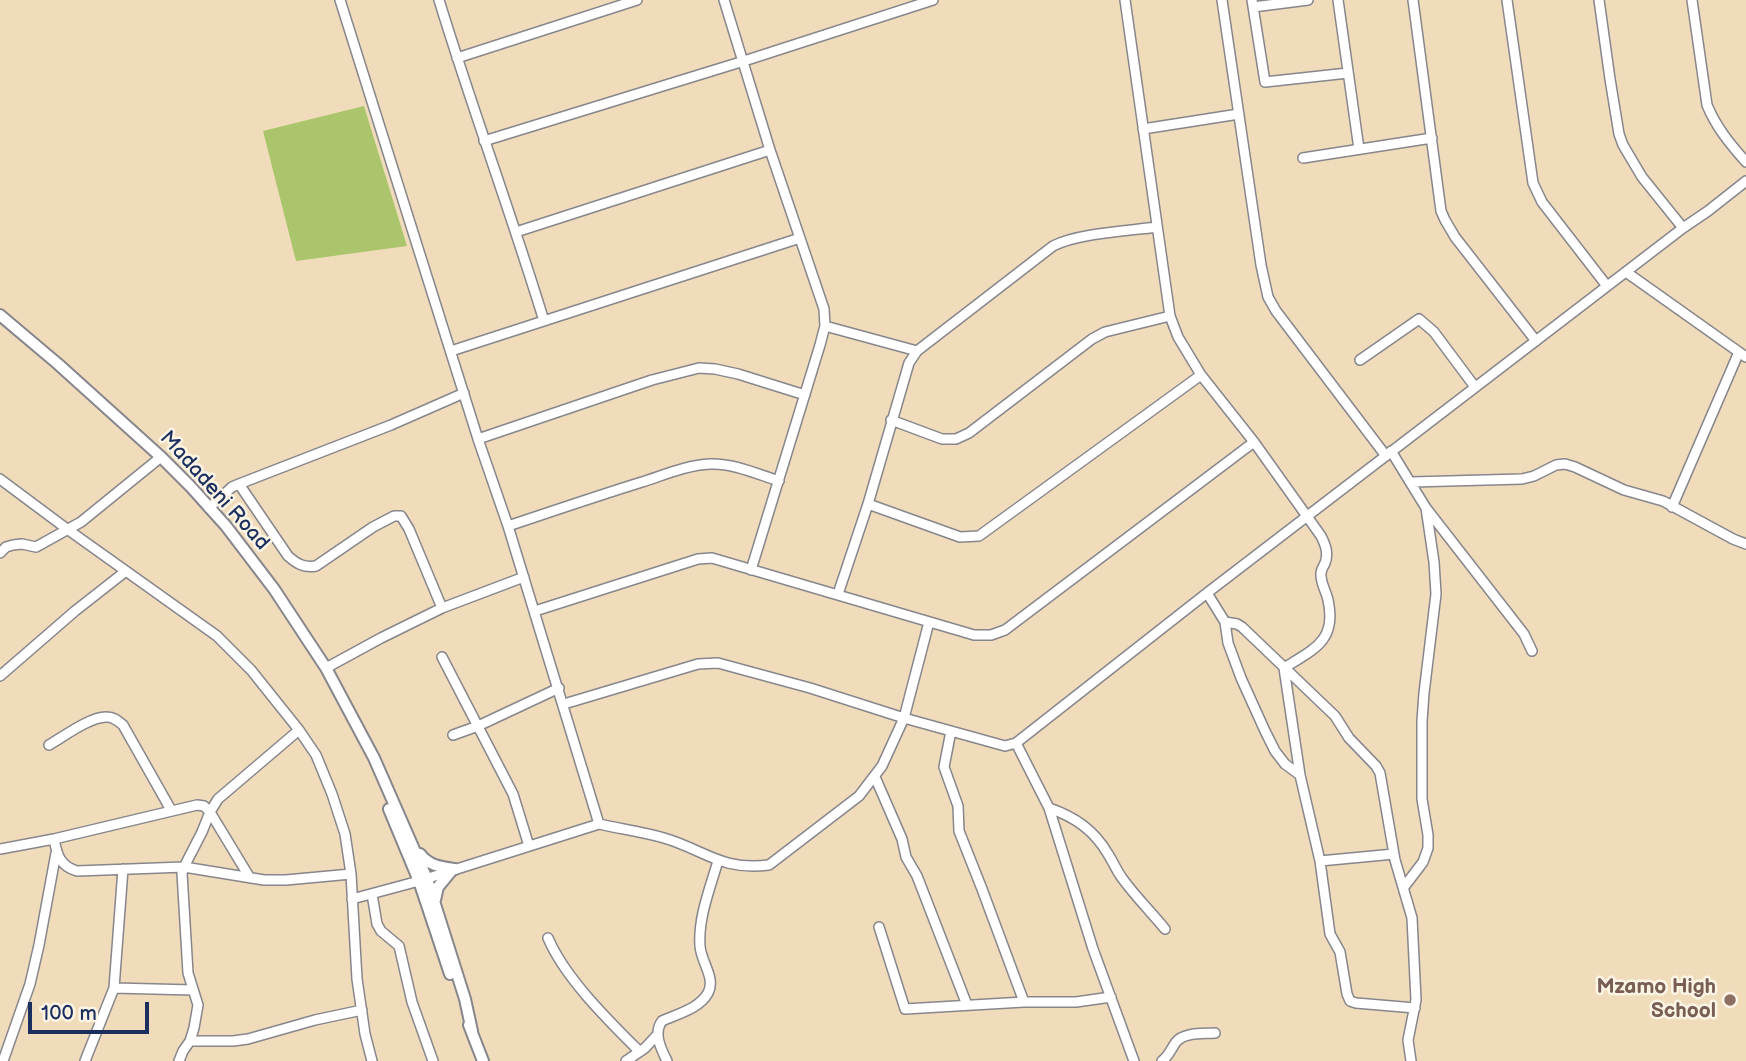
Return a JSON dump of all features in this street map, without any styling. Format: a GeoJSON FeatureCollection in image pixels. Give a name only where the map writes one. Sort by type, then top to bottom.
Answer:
{"type":"FeatureCollection","features":[{"type":"Feature","properties":{"kind":"street"},"geometry":{"type":"LineString","coordinates":[[340,0],[559,688],[599,824]]}},
{"type":"Feature","properties":{"kind":"street"},"geometry":{"type":"LineString","coordinates":[[439,0],[544,321]]}},
{"type":"Feature","properties":{"kind":"street"},"geometry":{"type":"LineString","coordinates":[[457,58],[637,0]]}},
{"type":"Feature","properties":{"kind":"street"},"geometry":{"type":"LineString","coordinates":[[724,0],[770,150],[824,309],[824,326],[805,395],[751,570]]}},
{"type":"Feature","properties":{"kind":"street"},"geometry":{"type":"LineString","coordinates":[[484,141],[933,0]]}},
{"type":"Feature","properties":{"kind":"street"},"geometry":{"type":"LineString","coordinates":[[1125,0],[1170,316],[1178,337],[1201,375],[1254,442],[1321,536],[1326,551],[1321,576],[1330,614],[1325,639],[1315,649],[1284,668]]}},
{"type":"Feature","properties":{"kind":"street"},"geometry":{"type":"LineString","coordinates":[[1222,0],[1268,298],[1412,482],[1426,508],[1524,634],[1532,651]]}},
{"type":"Feature","properties":{"kind":"street"},"geometry":{"type":"LineString","coordinates":[[1308,0],[1253,4],[1265,82],[1348,73]]}},
{"type":"Feature","properties":{"kind":"street"},"geometry":{"type":"LineString","coordinates":[[1338,0],[1359,149]]}},
{"type":"Feature","properties":{"kind":"street"},"geometry":{"type":"LineString","coordinates":[[1413,0],[1444,220],[1536,341]]}},
{"type":"Feature","properties":{"kind":"street"},"geometry":{"type":"LineString","coordinates":[[1507,0],[1533,183],[1542,202],[1607,286]]}},
{"type":"Feature","properties":{"kind":"street"},"geometry":{"type":"LineString","coordinates":[[1599,0],[1623,145],[1643,177],[1683,228]]}},
{"type":"Feature","properties":{"kind":"street"},"geometry":{"type":"LineString","coordinates":[[1692,0],[1707,105],[1713,121],[1746,162]]}},
{"type":"Feature","properties":{"kind":"street"},"geometry":{"type":"LineString","coordinates":[[1143,130],[1239,114]]}},
{"type":"Feature","properties":{"kind":"street"},"geometry":{"type":"LineString","coordinates":[[1303,158],[1432,138]]}},
{"type":"Feature","properties":{"kind":"street"},"geometry":{"type":"LineString","coordinates":[[516,232],[770,150]]}},
{"type":"Feature","properties":{"kind":"street"},"geometry":{"type":"LineString","coordinates":[[564,704],[698,664],[718,663],[1005,746],[1016,743],[1207,593],[1746,181]]}},
{"type":"Feature","properties":{"kind":"street"},"geometry":{"type":"LineString","coordinates":[[838,594],[868,504],[909,363],[917,351],[1053,246],[1078,238],[1157,228]]}},
{"type":"Feature","properties":{"kind":"street"},"geometry":{"type":"LineString","coordinates":[[451,351],[800,238]]}},
{"type":"Feature","properties":{"kind":"street"},"geometry":{"type":"LineString","coordinates":[[1626,272],[1742,354],[1672,507]]}},
{"type":"Feature","properties":{"kind":"street","name":"Madadeni Road"},"geometry":{"type":"LineString","coordinates":[[0,315],[161,457],[226,526],[274,589],[326,668],[374,758],[412,844],[459,1003],[483,1061]]}},
{"type":"Feature","properties":{"kind":"street"},"geometry":{"type":"LineString","coordinates":[[891,420],[942,439],[957,439],[1092,339],[1105,332],[1170,316]]}},
{"type":"Feature","properties":{"kind":"street"},"geometry":{"type":"LineString","coordinates":[[1360,360],[1419,319],[1434,332],[1475,387]]}},
{"type":"Feature","properties":{"kind":"street"},"geometry":{"type":"LineString","coordinates":[[824,326],[917,351]]}},
{"type":"Feature","properties":{"kind":"street"},"geometry":{"type":"LineString","coordinates":[[478,439],[652,380],[699,368],[727,372],[805,395]]}},
{"type":"Feature","properties":{"kind":"street"},"geometry":{"type":"LineString","coordinates":[[868,504],[960,537],[979,536],[1201,375]]}},
{"type":"Feature","properties":{"kind":"street"},"geometry":{"type":"LineString","coordinates":[[209,508],[232,487],[391,425],[464,393]]}},
{"type":"Feature","properties":{"kind":"street"},"geometry":{"type":"LineString","coordinates":[[534,611],[698,559],[712,558],[929,622],[982,636],[991,635],[1005,630],[1254,442]]}},
{"type":"Feature","properties":{"kind":"street"},"geometry":{"type":"LineString","coordinates":[[0,553],[13,545],[36,547],[86,519],[161,457]]}},
{"type":"Feature","properties":{"kind":"street"},"geometry":{"type":"LineString","coordinates":[[508,526],[629,486],[712,464],[779,481]]}},
{"type":"Feature","properties":{"kind":"street"},"geometry":{"type":"LineString","coordinates":[[1412,482],[1522,479],[1534,477],[1549,467],[1565,464],[1624,490],[1662,501],[1746,544]]}},
{"type":"Feature","properties":{"kind":"street"},"geometry":{"type":"LineString","coordinates":[[0,479],[217,636],[251,670],[316,755],[345,834],[351,874],[357,979],[372,1061]]}},
{"type":"Feature","properties":{"kind":"street"},"geometry":{"type":"LineString","coordinates":[[239,484],[288,556],[295,563],[308,568],[316,566],[373,527],[394,516],[401,516],[442,608]]}},
{"type":"Feature","properties":{"kind":"street"},"geometry":{"type":"LineString","coordinates":[[1404,887],[1423,862],[1428,848],[1422,799],[1422,722],[1436,594],[1426,508]]}},
{"type":"Feature","properties":{"kind":"street"},"geometry":{"type":"LineString","coordinates":[[0,676],[125,571]]}},
{"type":"Feature","properties":{"kind":"street"},"geometry":{"type":"LineString","coordinates":[[326,668],[442,608],[524,577]]}},
{"type":"Feature","properties":{"kind":"street"},"geometry":{"type":"LineString","coordinates":[[1207,593],[1225,622],[1228,643],[1256,714],[1285,765],[1300,775]]}},
{"type":"Feature","properties":{"kind":"street"},"geometry":{"type":"LineString","coordinates":[[352,899],[423,880],[599,824],[666,839],[718,861],[769,865],[859,796],[882,766],[904,718],[929,622]]}},
{"type":"Feature","properties":{"kind":"street"},"geometry":{"type":"LineString","coordinates":[[1225,622],[1242,627],[1331,711],[1349,738],[1376,766],[1394,854],[1412,918],[1415,1008],[1408,1040],[1411,1061]]}},
{"type":"Feature","properties":{"kind":"street"},"geometry":{"type":"LineString","coordinates":[[442,657],[513,794],[528,846]]}},
{"type":"Feature","properties":{"kind":"street"},"geometry":{"type":"LineString","coordinates":[[1284,668],[1300,775],[1320,862],[1330,934],[1340,952],[1348,998],[1356,1003],[1415,1008]]}},
{"type":"Feature","properties":{"kind":"street"},"geometry":{"type":"LineString","coordinates":[[453,735],[559,688]]}},
{"type":"Feature","properties":{"kind":"street"},"geometry":{"type":"LineString","coordinates":[[49,745],[96,719],[115,719],[123,725],[171,810]]}},
{"type":"Feature","properties":{"kind":"street","name":"Madadeni Road"},"geometry":{"type":"LineString","coordinates":[[358,728],[369,761],[434,902],[465,999],[472,1031]]}},
{"type":"Feature","properties":{"kind":"street"},"geometry":{"type":"LineString","coordinates":[[179,1061],[190,1041],[198,1005],[188,973],[184,867],[218,799],[299,730]]}},
{"type":"Feature","properties":{"kind":"street"},"geometry":{"type":"LineString","coordinates":[[951,731],[944,767],[958,806],[959,831],[1024,1002]]}},
{"type":"Feature","properties":{"kind":"street"},"geometry":{"type":"LineString","coordinates":[[1016,743],[1049,808],[1093,949],[1134,1061]]}},
{"type":"Feature","properties":{"kind":"street"},"geometry":{"type":"LineString","coordinates":[[874,777],[902,839],[906,858],[917,876],[967,1005]]}},
{"type":"Feature","properties":{"kind":"street"},"geometry":{"type":"LineString","coordinates":[[0,848],[54,839],[197,805],[204,806],[210,812],[250,878]]}},
{"type":"Feature","properties":{"kind":"street"},"geometry":{"type":"LineString","coordinates":[[1049,808],[1068,814],[1095,834],[1121,876],[1165,929]]}},
{"type":"Feature","properties":{"kind":"street"},"geometry":{"type":"LineString","coordinates":[[54,839],[61,863],[77,871],[184,867],[264,880],[351,874]]}},
{"type":"Feature","properties":{"kind":"street"},"geometry":{"type":"LineString","coordinates":[[412,844],[428,863],[454,870]]}},
{"type":"Feature","properties":{"kind":"street"},"geometry":{"type":"LineString","coordinates":[[3,1061],[30,984],[56,853]]}},
{"type":"Feature","properties":{"kind":"street"},"geometry":{"type":"LineString","coordinates":[[1320,862],[1394,854]]}},
{"type":"Feature","properties":{"kind":"street"},"geometry":{"type":"LineString","coordinates":[[667,1061],[657,1035],[659,1024],[697,1006],[709,991],[710,982],[702,956],[700,936],[718,861]]}},
{"type":"Feature","properties":{"kind":"street"},"geometry":{"type":"LineString","coordinates":[[85,1061],[114,988],[123,869]]}},
{"type":"Feature","properties":{"kind":"street"},"geometry":{"type":"LineString","coordinates":[[434,902],[438,887],[454,870]]}},
{"type":"Feature","properties":{"kind":"street"},"geometry":{"type":"LineString","coordinates":[[372,894],[377,924],[381,931],[400,946],[407,984],[433,1061]]}},
{"type":"Feature","properties":{"kind":"street"},"geometry":{"type":"LineString","coordinates":[[879,927],[905,1009],[1024,1002],[1076,1002],[1111,997]]}},
{"type":"Feature","properties":{"kind":"street"},"geometry":{"type":"LineString","coordinates":[[548,937],[558,959],[601,1013],[639,1051]]}},
{"type":"Feature","properties":{"kind":"street"},"geometry":{"type":"LineString","coordinates":[[114,988],[193,990]]}},
{"type":"Feature","properties":{"kind":"street"},"geometry":{"type":"LineString","coordinates":[[190,1041],[248,1040],[315,1020],[362,1010]]}},
{"type":"Feature","properties":{"kind":"street"},"geometry":{"type":"LineString","coordinates":[[1162,1061],[1182,1037],[1215,1033]]}},
{"type":"Feature","properties":{"kind":"street"},"geometry":{"type":"LineString","coordinates":[[626,1061],[657,1035]]}},
{"type":"Feature","properties":{"kind":"green space"},"geometry":{"type":"Polygon","coordinates":[[[364,106],[407,246],[296,261],[263,131],[364,106]]]}},
{"type":"Feature","properties":{"kind":"place","name":"Mzamo High School"},"geometry":{"type":"Point","coordinates":[1730,1000]}}]}
